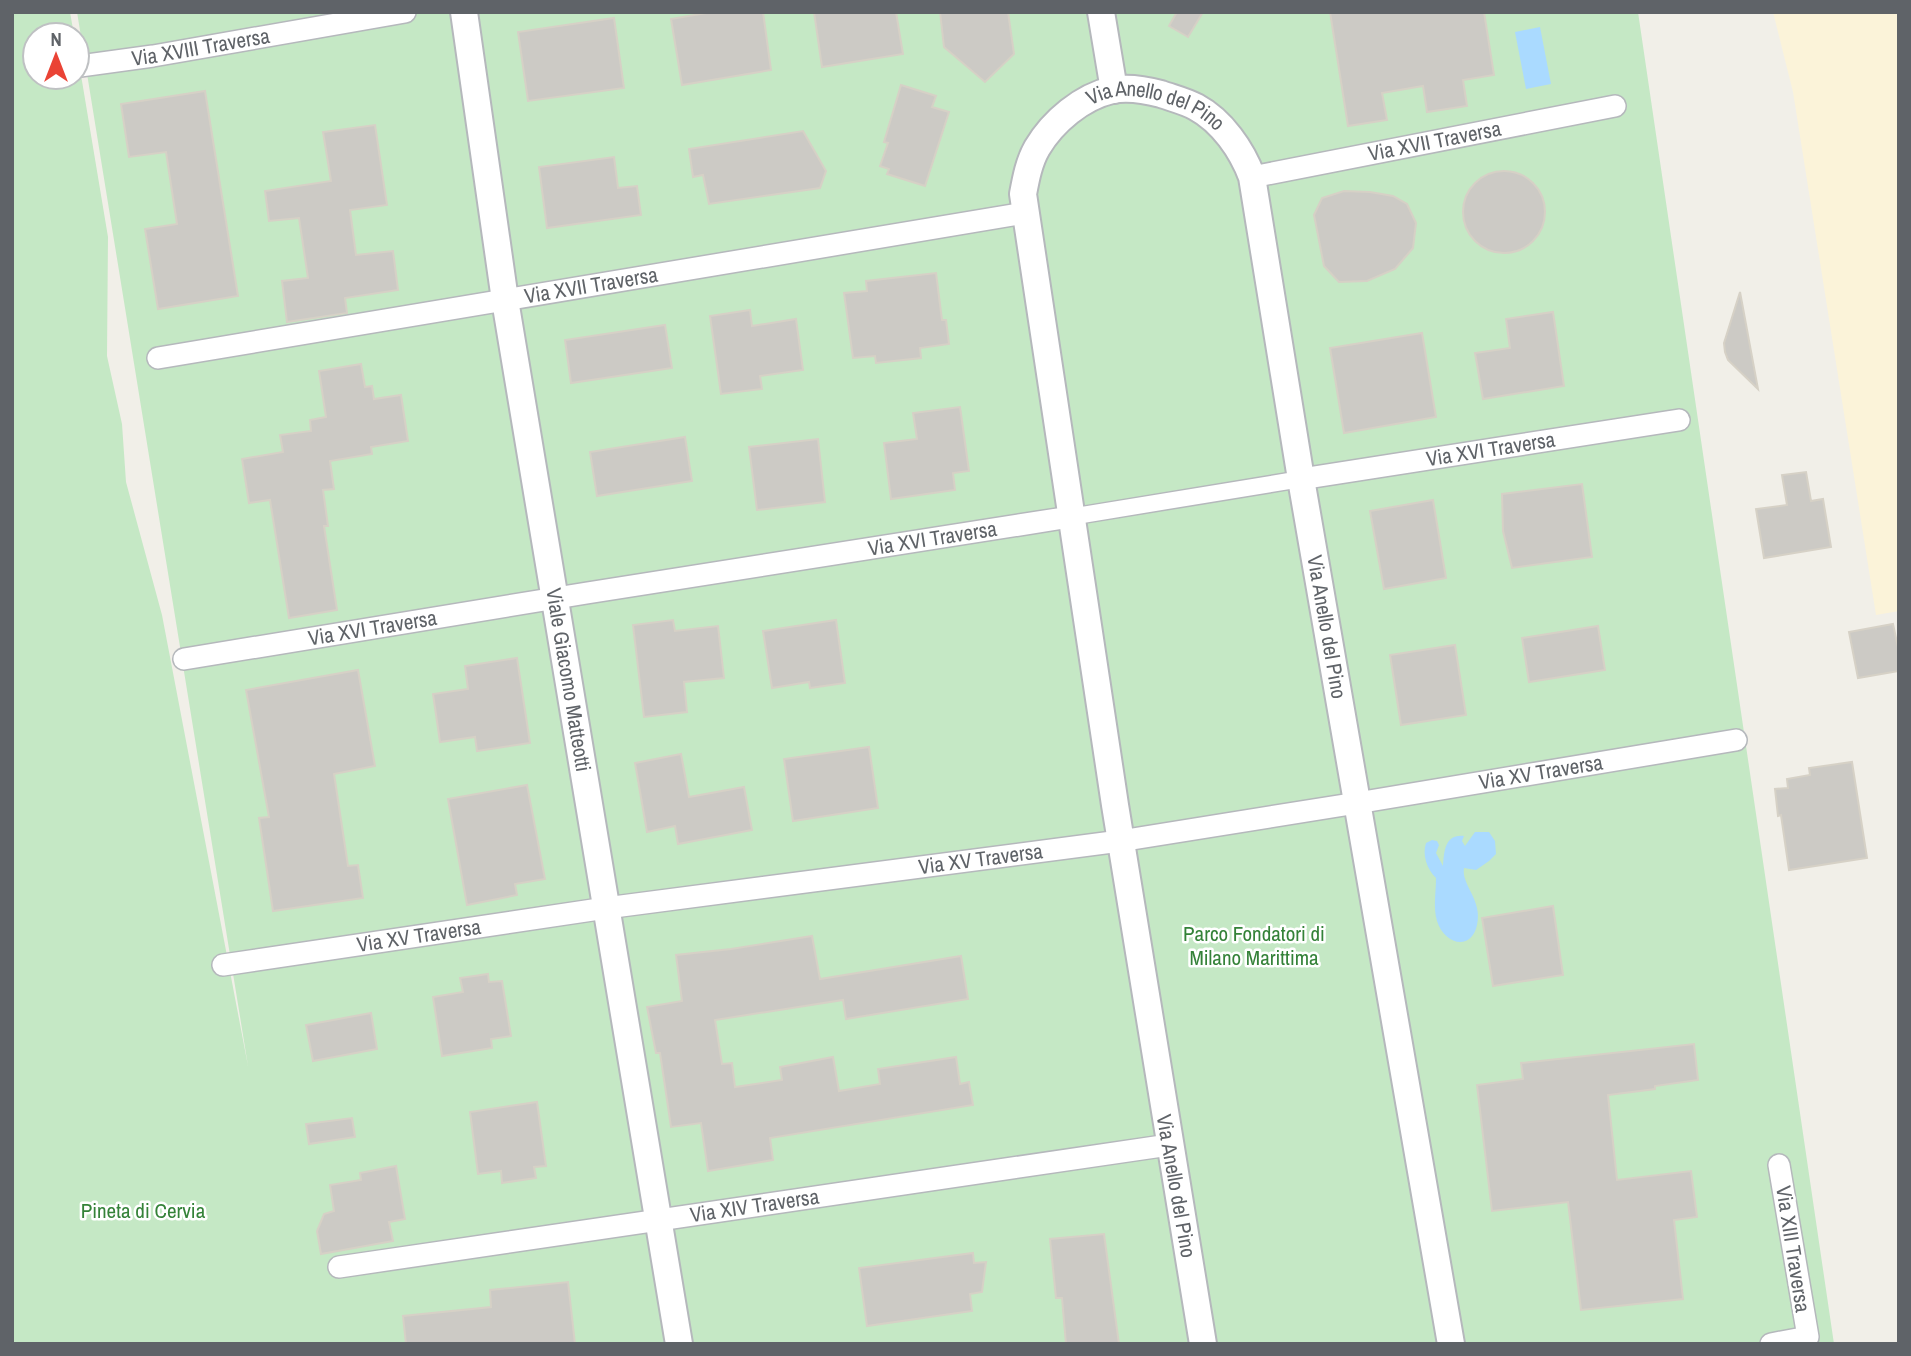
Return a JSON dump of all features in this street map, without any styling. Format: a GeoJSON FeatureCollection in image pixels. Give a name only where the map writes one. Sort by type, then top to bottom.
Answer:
{"type":"FeatureCollection","features":[{"type":"Feature","properties":{"kind":"street","name":"Via XVIII Traversa"},"geometry":{"type":"LineString","coordinates":[[91,64],[405,12]]}},
{"type":"Feature","properties":{"kind":"street","name":"Viale Giacomo Matteotti"},"geometry":{"type":"LineString","coordinates":[[464,12],[505,300],[679,1344]]}},
{"type":"Feature","properties":{"kind":"street"},"geometry":{"type":"LineString","coordinates":[[1101,12],[1114,90]]}},
{"type":"Feature","properties":{"kind":"street","name":"Via Anello del Pino"},"geometry":{"type":"LineString","coordinates":[[1203,1344],[1120,841],[1023,194],[1036,149],[1049,131],[1081,102],[1114,90],[1155,92],[1197,107],[1219,125],[1234,143],[1245,158],[1252,177],[1301,478],[1451,1344]]}},
{"type":"Feature","properties":{"kind":"street","name":"Via XVII Traversa"},"geometry":{"type":"LineString","coordinates":[[1252,177],[1615,106]]}},
{"type":"Feature","properties":{"kind":"street","name":"Via XVII Traversa"},"geometry":{"type":"LineString","coordinates":[[158,358],[1025,214]]}},
{"type":"Feature","properties":{"kind":"street","name":"Via XVI Traversa"},"geometry":{"type":"LineString","coordinates":[[184,659],[1301,478],[1679,420]]}},
{"type":"Feature","properties":{"kind":"street","name":"Via XV Traversa"},"geometry":{"type":"LineString","coordinates":[[223,965],[606,908],[1120,841],[1736,740]]}},
{"type":"Feature","properties":{"kind":"street","name":"Via XIV Traversa"},"geometry":{"type":"LineString","coordinates":[[339,1267],[1169,1145]]}},
{"type":"Feature","properties":{"kind":"street","name":"Via XIII Traversa"},"geometry":{"type":"LineString","coordinates":[[1771,1344],[1808,1337],[1779,1165]]}},
{"type":"Feature","properties":{"kind":"green space"},"geometry":{"type":"Polygon","coordinates":[[[12,12],[70,12],[72,21],[21,21],[21,91],[84,91],[108,237],[107,356],[122,424],[126,482],[162,615],[248,1066],[90,91],[91,21],[78,21],[77,12],[1638,12],[1834,1344],[12,1344],[12,12]]]}},
{"type":"Feature","properties":{"kind":"sand"},"geometry":{"type":"Polygon","coordinates":[[[1773,12],[1899,12],[1899,611],[1876,615],[1793,92],[1773,12]]]}},
{"type":"Feature","properties":{"kind":"water"},"geometry":{"type":"Polygon","coordinates":[[[1540,27],[1551,84],[1526,89],[1515,32],[1540,27]]]}},
{"type":"Feature","properties":{"kind":"water"},"geometry":{"type":"Polygon","coordinates":[[[1475,832],[1489,832],[1495,841],[1496,854],[1476,870],[1464,868],[1478,916],[1474,934],[1464,942],[1457,942],[1445,935],[1437,921],[1436,878],[1426,862],[1425,848],[1426,843],[1437,841],[1439,845],[1436,853],[1443,866],[1449,841],[1464,836],[1462,841],[1465,846],[1475,832]]]}},
{"type":"Feature","properties":{"kind":"building"},"geometry":{"type":"Polygon","coordinates":[[[712,12],[763,12],[771,70],[682,85],[671,19],[712,12]]]}},
{"type":"Feature","properties":{"kind":"building"},"geometry":{"type":"Polygon","coordinates":[[[814,12],[896,12],[903,54],[822,67],[814,12]]]}},
{"type":"Feature","properties":{"kind":"building"},"geometry":{"type":"Polygon","coordinates":[[[940,12],[1008,12],[1014,54],[985,82],[944,47],[940,12]]]}},
{"type":"Feature","properties":{"kind":"building"},"geometry":{"type":"Polygon","coordinates":[[[1177,12],[1203,12],[1188,37],[1169,26],[1177,12]]]}},
{"type":"Feature","properties":{"kind":"building"},"geometry":{"type":"Polygon","coordinates":[[[1330,12],[1484,12],[1494,75],[1463,80],[1467,106],[1427,112],[1423,86],[1382,93],[1387,120],[1348,126],[1330,12]]]}},
{"type":"Feature","properties":{"kind":"building"},"geometry":{"type":"Polygon","coordinates":[[[614,18],[624,88],[528,101],[518,32],[614,18]]]}},
{"type":"Feature","properties":{"kind":"building"},"geometry":{"type":"Polygon","coordinates":[[[901,85],[936,96],[932,107],[949,112],[925,186],[887,174],[889,169],[880,166],[888,143],[884,142],[901,85]]]}},
{"type":"Feature","properties":{"kind":"building"},"geometry":{"type":"Polygon","coordinates":[[[205,91],[238,296],[158,309],[145,229],[177,224],[166,152],[129,157],[121,104],[205,91]]]}},
{"type":"Feature","properties":{"kind":"building"},"geometry":{"type":"Polygon","coordinates":[[[375,125],[387,205],[350,210],[356,255],[393,251],[398,290],[345,298],[347,313],[287,322],[282,281],[308,278],[299,218],[269,221],[265,191],[331,181],[323,132],[375,125]]]}},
{"type":"Feature","properties":{"kind":"building"},"geometry":{"type":"Polygon","coordinates":[[[803,131],[826,171],[820,188],[709,204],[703,175],[693,177],[689,149],[803,131]]]}},
{"type":"Feature","properties":{"kind":"building"},"geometry":{"type":"Polygon","coordinates":[[[614,157],[618,188],[637,186],[641,215],[547,228],[539,167],[614,157]]]}},
{"type":"Feature","properties":{"kind":"building"},"geometry":{"type":"Polygon","coordinates":[[[1504,171],[1520,174],[1533,183],[1542,196],[1545,212],[1542,228],[1533,241],[1520,250],[1504,253],[1488,250],[1475,241],[1466,228],[1463,212],[1466,196],[1475,183],[1488,174],[1504,171]]]}},
{"type":"Feature","properties":{"kind":"building"},"geometry":{"type":"Polygon","coordinates":[[[1344,191],[1393,196],[1407,204],[1416,223],[1413,248],[1395,269],[1367,281],[1339,282],[1324,266],[1314,215],[1322,198],[1344,191]]]}},
{"type":"Feature","properties":{"kind":"building"},"geometry":{"type":"Polygon","coordinates":[[[936,273],[942,320],[946,320],[949,344],[920,348],[921,358],[876,363],[875,356],[853,358],[844,293],[867,291],[866,281],[936,273]]]}},
{"type":"Feature","properties":{"kind":"building"},"geometry":{"type":"Polygon","coordinates":[[[1740,292],[1758,389],[1728,360],[1725,352],[1724,343],[1740,292]]]}},
{"type":"Feature","properties":{"kind":"building"},"geometry":{"type":"Polygon","coordinates":[[[750,310],[752,326],[796,319],[803,370],[760,376],[762,389],[721,394],[710,316],[750,310]]]}},
{"type":"Feature","properties":{"kind":"building"},"geometry":{"type":"Polygon","coordinates":[[[1553,312],[1564,386],[1483,399],[1475,353],[1510,348],[1506,319],[1553,312]]]}},
{"type":"Feature","properties":{"kind":"building"},"geometry":{"type":"Polygon","coordinates":[[[665,325],[672,368],[571,383],[565,340],[665,325]]]}},
{"type":"Feature","properties":{"kind":"building"},"geometry":{"type":"Polygon","coordinates":[[[1422,333],[1436,417],[1344,433],[1330,348],[1422,333]]]}},
{"type":"Feature","properties":{"kind":"building"},"geometry":{"type":"Polygon","coordinates":[[[361,364],[365,387],[372,386],[374,399],[401,395],[408,441],[371,447],[372,454],[330,461],[334,489],[323,490],[328,526],[324,526],[337,610],[289,618],[270,500],[249,503],[242,459],[283,452],[280,435],[311,431],[310,420],[326,417],[319,371],[361,364]]]}},
{"type":"Feature","properties":{"kind":"building"},"geometry":{"type":"Polygon","coordinates":[[[960,407],[969,471],[953,473],[955,490],[891,499],[884,443],[917,439],[913,413],[960,407]]]}},
{"type":"Feature","properties":{"kind":"building"},"geometry":{"type":"Polygon","coordinates":[[[685,437],[692,481],[597,496],[590,452],[685,437]]]}},
{"type":"Feature","properties":{"kind":"building"},"geometry":{"type":"Polygon","coordinates":[[[818,439],[825,502],[757,510],[749,447],[818,439]]]}},
{"type":"Feature","properties":{"kind":"building"},"geometry":{"type":"Polygon","coordinates":[[[1806,472],[1811,501],[1823,499],[1831,547],[1764,558],[1756,509],[1787,505],[1782,475],[1806,472]]]}},
{"type":"Feature","properties":{"kind":"building"},"geometry":{"type":"Polygon","coordinates":[[[1582,484],[1592,557],[1512,568],[1503,531],[1502,494],[1582,484]]]}},
{"type":"Feature","properties":{"kind":"building"},"geometry":{"type":"Polygon","coordinates":[[[1433,500],[1446,578],[1384,589],[1370,511],[1433,500]]]}},
{"type":"Feature","properties":{"kind":"building"},"geometry":{"type":"Polygon","coordinates":[[[673,620],[675,631],[718,626],[724,678],[684,682],[687,712],[644,717],[633,625],[673,620]]]}},
{"type":"Feature","properties":{"kind":"building"},"geometry":{"type":"Polygon","coordinates":[[[836,620],[845,683],[810,688],[809,682],[772,688],[763,631],[836,620]]]}},
{"type":"Feature","properties":{"kind":"building"},"geometry":{"type":"Polygon","coordinates":[[[1893,624],[1899,652],[1899,671],[1858,678],[1849,632],[1893,624]]]}},
{"type":"Feature","properties":{"kind":"building"},"geometry":{"type":"Polygon","coordinates":[[[1598,626],[1605,670],[1529,682],[1522,638],[1598,626]]]}},
{"type":"Feature","properties":{"kind":"building"},"geometry":{"type":"Polygon","coordinates":[[[1455,645],[1466,715],[1401,725],[1390,655],[1455,645]]]}},
{"type":"Feature","properties":{"kind":"building"},"geometry":{"type":"Polygon","coordinates":[[[517,658],[530,743],[477,751],[475,737],[440,742],[433,694],[468,689],[465,666],[517,658]]]}},
{"type":"Feature","properties":{"kind":"building"},"geometry":{"type":"Polygon","coordinates":[[[358,670],[375,766],[334,774],[348,866],[358,865],[363,898],[273,911],[259,818],[269,817],[246,690],[358,670]]]}},
{"type":"Feature","properties":{"kind":"building"},"geometry":{"type":"Polygon","coordinates":[[[869,747],[878,808],[793,821],[784,759],[869,747]]]}},
{"type":"Feature","properties":{"kind":"building"},"geometry":{"type":"Polygon","coordinates":[[[681,754],[689,797],[744,787],[752,830],[678,844],[675,826],[647,832],[635,763],[681,754]]]}},
{"type":"Feature","properties":{"kind":"building"},"geometry":{"type":"Polygon","coordinates":[[[1852,762],[1867,858],[1789,870],[1775,789],[1788,788],[1787,779],[1810,775],[1809,768],[1852,762]]]}},
{"type":"Feature","properties":{"kind":"building"},"geometry":{"type":"Polygon","coordinates":[[[527,785],[545,879],[515,884],[517,895],[467,905],[448,799],[527,785]]]}},
{"type":"Feature","properties":{"kind":"building"},"geometry":{"type":"Polygon","coordinates":[[[1553,906],[1563,975],[1493,986],[1482,918],[1553,906]]]}},
{"type":"Feature","properties":{"kind":"building"},"geometry":{"type":"Polygon","coordinates":[[[812,936],[820,979],[961,956],[968,999],[846,1019],[843,1000],[715,1020],[722,1064],[732,1063],[735,1087],[782,1080],[780,1067],[833,1057],[839,1091],[880,1084],[878,1069],[956,1057],[960,1084],[969,1082],[973,1105],[770,1138],[773,1160],[708,1171],[701,1123],[671,1127],[660,1053],[656,1053],[647,1007],[682,1001],[676,955],[812,936]]]}},
{"type":"Feature","properties":{"kind":"building"},"geometry":{"type":"Polygon","coordinates":[[[488,974],[489,982],[502,981],[511,1036],[491,1039],[492,1048],[442,1056],[433,997],[463,992],[460,978],[488,974]]]}},
{"type":"Feature","properties":{"kind":"building"},"geometry":{"type":"Polygon","coordinates":[[[371,1013],[377,1049],[313,1061],[306,1025],[371,1013]]]}},
{"type":"Feature","properties":{"kind":"building"},"geometry":{"type":"Polygon","coordinates":[[[1694,1044],[1698,1080],[1608,1095],[1617,1180],[1691,1171],[1697,1217],[1674,1220],[1683,1299],[1581,1310],[1568,1202],[1492,1211],[1477,1085],[1523,1079],[1521,1063],[1694,1044]]]}},
{"type":"Feature","properties":{"kind":"building"},"geometry":{"type":"Polygon","coordinates":[[[537,1102],[546,1166],[534,1167],[536,1178],[502,1183],[501,1171],[478,1174],[470,1112],[537,1102]]]}},
{"type":"Feature","properties":{"kind":"building"},"geometry":{"type":"Polygon","coordinates":[[[352,1118],[355,1137],[309,1144],[306,1124],[352,1118]]]}},
{"type":"Feature","properties":{"kind":"building"},"geometry":{"type":"Polygon","coordinates":[[[396,1166],[405,1219],[389,1222],[393,1241],[321,1254],[317,1231],[324,1214],[334,1211],[330,1185],[361,1180],[360,1173],[396,1166]]]}},
{"type":"Feature","properties":{"kind":"building"},"geometry":{"type":"Polygon","coordinates":[[[1104,1234],[1119,1344],[1066,1344],[1062,1298],[1056,1298],[1050,1239],[1104,1234]]]}},
{"type":"Feature","properties":{"kind":"building"},"geometry":{"type":"Polygon","coordinates":[[[973,1253],[974,1263],[986,1262],[982,1292],[970,1294],[972,1311],[867,1326],[859,1268],[973,1253]]]}},
{"type":"Feature","properties":{"kind":"building"},"geometry":{"type":"Polygon","coordinates":[[[568,1282],[575,1344],[406,1344],[403,1316],[491,1307],[490,1290],[568,1282]]]}},
{"type":"Feature","properties":{"kind":"park label","name":"Parco Fondatori di Milano Marittima"},"geometry":{"type":"Point","coordinates":[1254,946]}},
{"type":"Feature","properties":{"kind":"park label","name":"Pineta di Cervia"},"geometry":{"type":"Point","coordinates":[143,1211]}}]}
